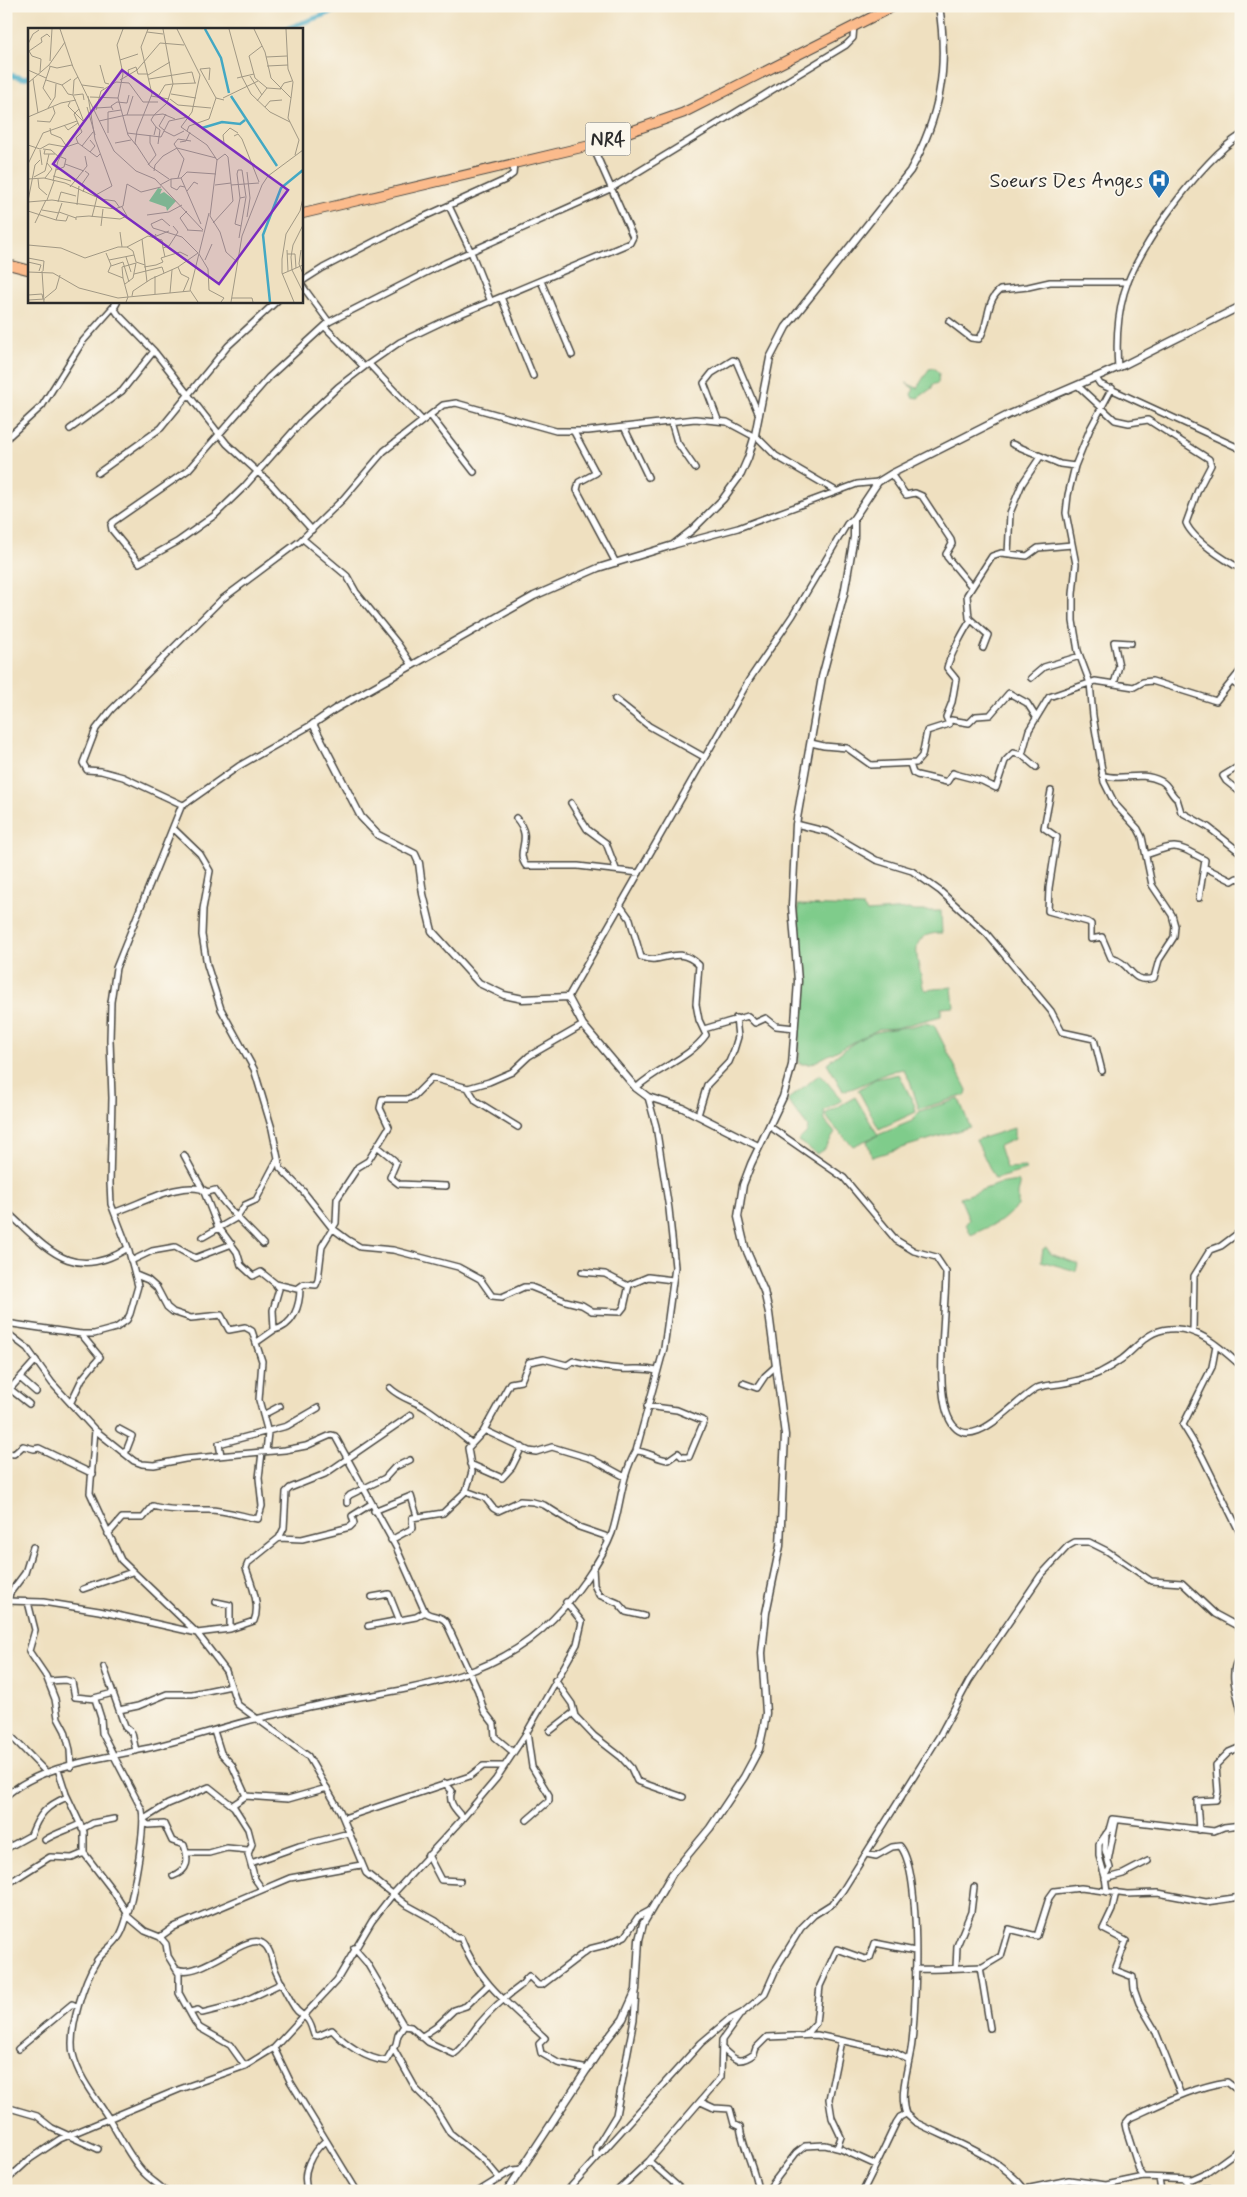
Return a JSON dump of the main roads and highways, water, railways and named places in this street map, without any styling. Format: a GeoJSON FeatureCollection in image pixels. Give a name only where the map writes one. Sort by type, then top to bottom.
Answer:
{"type":"FeatureCollection","features":[{"type":"Feature","properties":{"kind":"highway","name":"NR4"},"geometry":{"type":"LineString","coordinates":[[302,214],[592,145],[683,113],[894,6]]}},
{"type":"Feature","properties":{"kind":"highway"},"geometry":{"type":"LineString","coordinates":[[6,264],[28,270]]}},
{"type":"Feature","properties":{"kind":"waterway"},"geometry":{"type":"LineString","coordinates":[[288,28],[349,6]]}},
{"type":"Feature","properties":{"kind":"waterway"},"geometry":{"type":"LineString","coordinates":[[6,74],[22,78],[28,77]]}},
{"type":"Feature","properties":{"kind":"place","name":"Soeurs Des Anges"},"geometry":{"type":"Point","coordinates":[1159,199]}}]}
